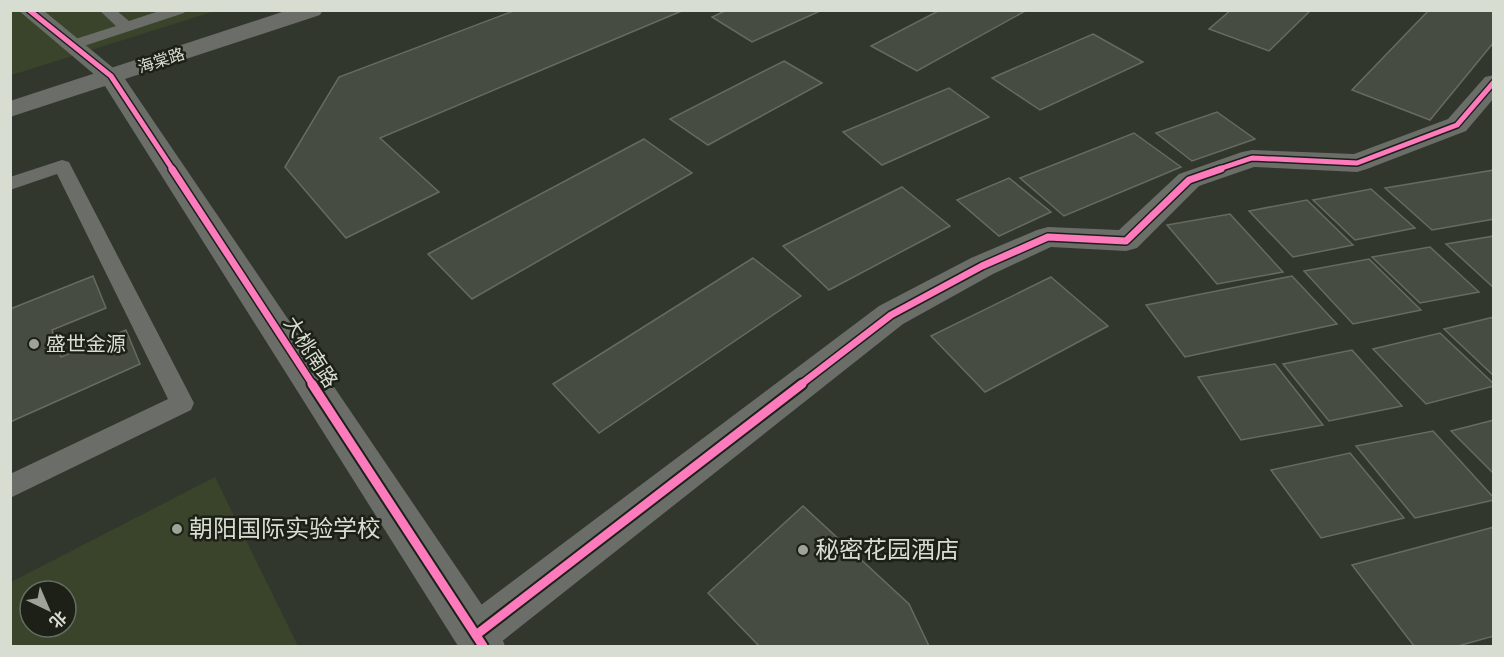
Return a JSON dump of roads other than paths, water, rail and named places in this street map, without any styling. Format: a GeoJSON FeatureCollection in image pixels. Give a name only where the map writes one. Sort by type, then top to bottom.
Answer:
{"type":"FeatureCollection","features":[{"type":"Feature","properties":{"kind":"street","name":"大桃南路"},"geometry":{"type":"LineString","coordinates":[[29,10],[111,76],[479,641]]}},
{"type":"Feature","properties":{"kind":"street","name":"海棠路"},"geometry":{"type":"LineString","coordinates":[[10,109],[312,10]]}},
{"type":"Feature","properties":{"kind":"street"},"geometry":{"type":"LineString","coordinates":[[479,641],[891,315],[982,266],[1048,237],[1126,241],[1189,180],[1252,158],[1357,163],[1457,125],[1494,82]]}},
{"type":"Feature","properties":{"kind":"lane"},"geometry":{"type":"LineString","coordinates":[[106,10],[127,27]]}},
{"type":"Feature","properties":{"kind":"lane"},"geometry":{"type":"LineString","coordinates":[[72,45],[179,10]]}},
{"type":"Feature","properties":{"kind":"lane"},"geometry":{"type":"LineString","coordinates":[[10,184],[62,166],[182,403],[10,487]]}},
{"type":"Feature","properties":{"kind":"place","name":"盛世金源"},"geometry":{"type":"Point","coordinates":[34,344]}},
{"type":"Feature","properties":{"kind":"place","name":"朝阳国际实验学校"},"geometry":{"type":"Point","coordinates":[177,529]}},
{"type":"Feature","properties":{"kind":"place","name":"秘密花园酒店"},"geometry":{"type":"Point","coordinates":[803,550]}}]}
